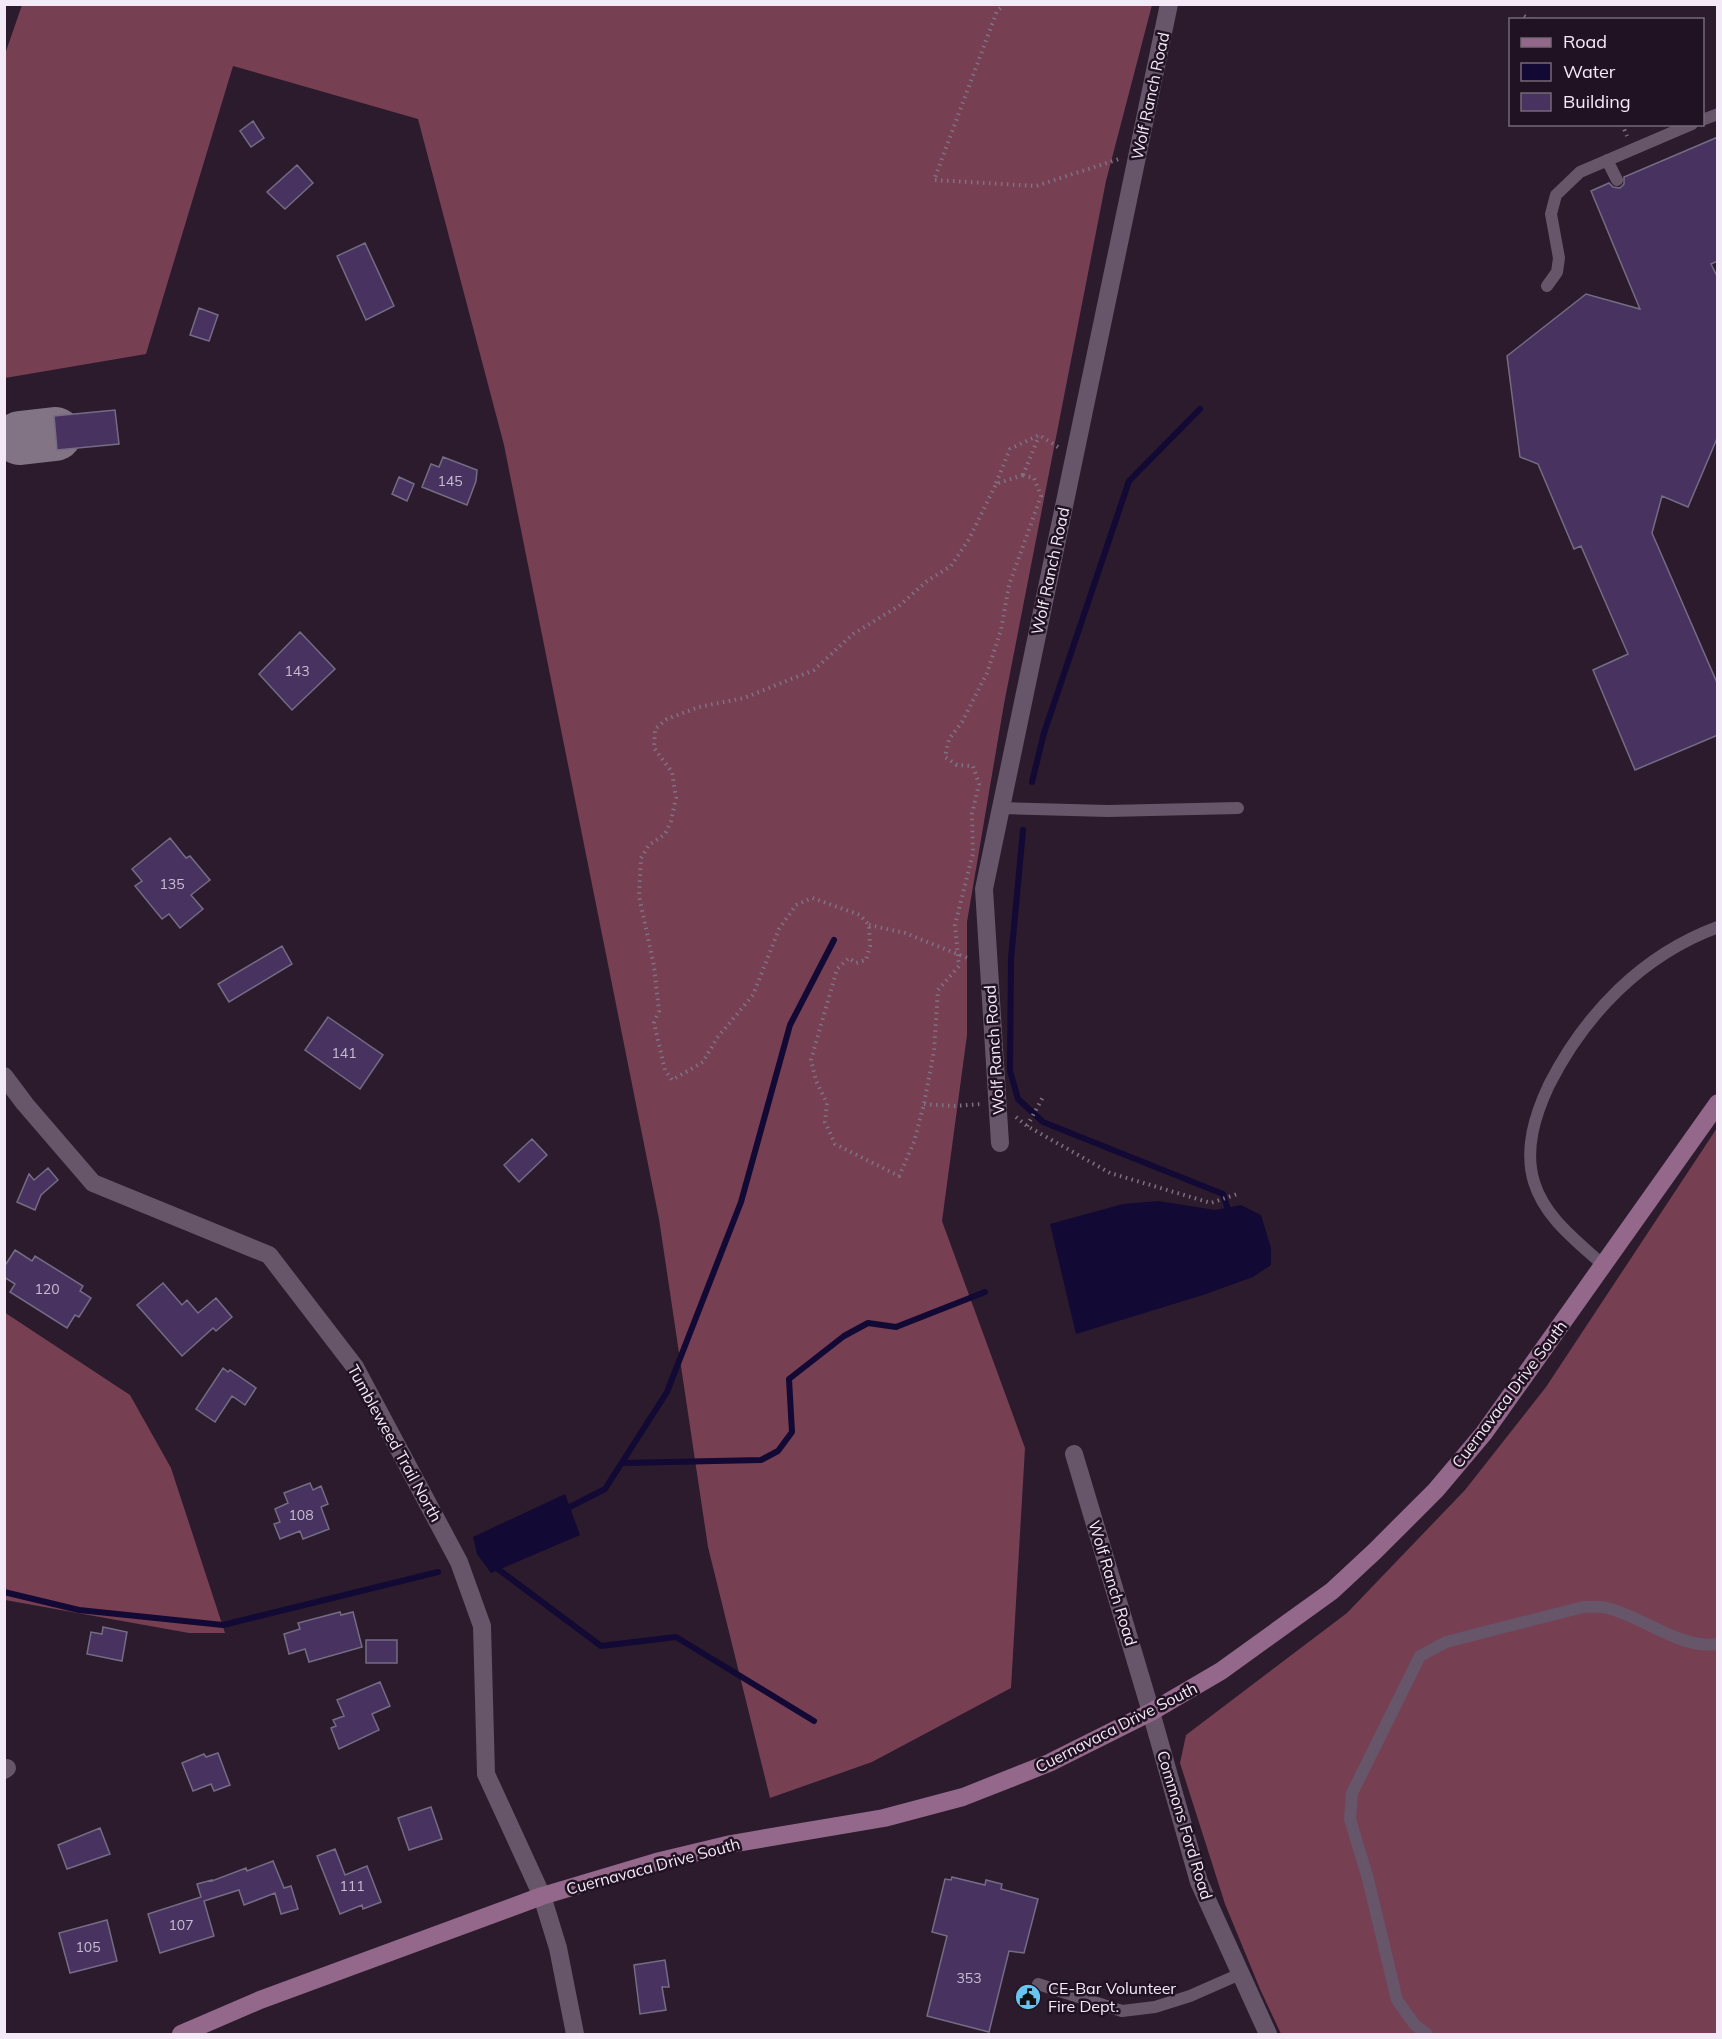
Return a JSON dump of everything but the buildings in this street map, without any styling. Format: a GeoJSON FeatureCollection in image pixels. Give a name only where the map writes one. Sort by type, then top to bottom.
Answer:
{"type":"FeatureCollection","features":[{"type":"Feature","properties":{"kind":"street","name":"Wolf Ranch Road"},"geometry":{"type":"LineString","coordinates":[[1000,1143],[984,890],[1169,4]]}},
{"type":"Feature","properties":{"kind":"street","name":"Tumbleweed Trail North"},"geometry":{"type":"LineString","coordinates":[[4,1076],[93,1183],[269,1255],[355,1367],[459,1562],[482,1626],[486,1774],[542,1896],[558,1948],[574,2034]]}},
{"type":"Feature","properties":{"kind":"street","name":"Cuernavaca Drive South"},"geometry":{"type":"LineString","coordinates":[[181,2034],[260,2000],[542,1896],[657,1862],[731,1844],[884,1818],[963,1797],[1049,1764],[1151,1712],[1221,1671],[1332,1591],[1436,1490],[1484,1433],[1718,1103]]}},
{"type":"Feature","properties":{"kind":"street","name":"Wolf Ranch Road"},"geometry":{"type":"LineString","coordinates":[[1074,1454],[1151,1712]]}},
{"type":"Feature","properties":{"kind":"street","name":"Commons Ford Road"},"geometry":{"type":"LineString","coordinates":[[1151,1712],[1199,1882],[1268,2034]]}},
{"type":"Feature","properties":{"kind":"lane"},"geometry":{"type":"LineString","coordinates":[[1547,285],[1557,272],[1558,265],[1551,214],[1556,195],[1580,172],[1687,126]]}},
{"type":"Feature","properties":{"kind":"lane"},"geometry":{"type":"LineString","coordinates":[[1608,160],[1617,180]]}},
{"type":"Feature","properties":{"kind":"lane"},"geometry":{"type":"LineString","coordinates":[[1001,808],[1108,811],[1238,808]]}},
{"type":"Feature","properties":{"kind":"lane"},"geometry":{"type":"LineString","coordinates":[[1603,1265],[1554,1218],[1535,1184],[1530,1166],[1530,1143],[1536,1118],[1545,1093],[1573,1043],[1601,1008],[1636,975],[1670,950],[1699,934],[1718,927]]}},
{"type":"Feature","properties":{"kind":"lane"},"geometry":{"type":"LineString","coordinates":[[1427,2034],[1415,2025],[1398,2000],[1368,1879],[1350,1820],[1352,1793],[1420,1656],[1446,1642],[1583,1607],[1606,1608],[1647,1623],[1687,1642],[1718,1644]]}},
{"type":"Feature","properties":{"kind":"lane"},"geometry":{"type":"LineString","coordinates":[[1038,1984],[1122,2011],[1155,2007],[1190,1996],[1240,1974]]}},
{"type":"Feature","properties":{"kind":"path"},"geometry":{"type":"LineString","coordinates":[[1005,4],[997,11],[933,180],[1036,186],[1138,153]]}},
{"type":"Feature","properties":{"kind":"path"},"geometry":{"type":"LineString","coordinates":[[1524,16],[1528,18]]}},
{"type":"Feature","properties":{"kind":"path"},"geometry":{"type":"LineString","coordinates":[[1623,126],[1628,139]]}},
{"type":"Feature","properties":{"kind":"path"},"geometry":{"type":"LineString","coordinates":[[1039,435],[1074,458]]}},
{"type":"Feature","properties":{"kind":"path"},"geometry":{"type":"LineString","coordinates":[[1023,475],[1039,435]]}},
{"type":"Feature","properties":{"kind":"path"},"geometry":{"type":"LineString","coordinates":[[988,966],[904,933],[869,925],[860,915],[812,898],[796,905],[779,929],[753,995],[717,1038],[703,1062],[672,1080],[665,1070],[654,1023],[659,1011],[654,966],[639,896],[641,858],[649,845],[665,834],[671,821],[676,798],[672,772],[654,748],[655,729],[667,719],[688,711],[744,698],[814,670],[854,634],[898,606],[927,581],[951,566],[969,539],[1010,449],[1039,435]]}},
{"type":"Feature","properties":{"kind":"path"},"geometry":{"type":"LineString","coordinates":[[869,925],[870,946],[866,960],[856,963],[849,958],[837,969],[811,1060],[816,1080],[827,1103],[825,1122],[835,1144],[899,1176],[914,1142],[924,1104],[934,1051],[938,990],[959,966],[955,925],[973,853],[972,814],[979,784],[973,766],[957,765],[945,757],[949,739],[962,722],[987,673],[1001,630],[1010,585],[1041,496],[1034,478],[1023,475],[996,484]]}},
{"type":"Feature","properties":{"kind":"path"},"geometry":{"type":"LineString","coordinates":[[1027,1126],[1044,1095]]}},
{"type":"Feature","properties":{"kind":"path"},"geometry":{"type":"LineString","coordinates":[[924,1104],[954,1106],[997,1102],[1027,1126],[1110,1173],[1211,1203],[1237,1194]]}},
{"type":"Feature","properties":{"kind":"shaded area"},"geometry":{"type":"Polygon","coordinates":[[[22,5],[1152,5],[1106,181],[1004,704],[967,922],[967,1035],[942,1221],[1025,1448],[1011,1688],[872,1762],[770,1798],[708,1547],[659,1219],[504,445],[418,119],[233,66],[146,354],[5,378],[4,57],[22,5]]]}},
{"type":"Feature","properties":{"kind":"shaded area"},"geometry":{"type":"Polygon","coordinates":[[[1717,1128],[1717,2034],[1281,2034],[1225,1904],[1180,1763],[1186,1735],[1347,1613],[1465,1490],[1546,1387],[1717,1128]]]}},
{"type":"Feature","properties":{"kind":"shaded area"},"geometry":{"type":"Polygon","coordinates":[[[4,1312],[130,1395],[171,1468],[225,1633],[189,1633],[5,1600],[4,1312]]]}},
{"type":"Feature","properties":{"kind":"water"},"geometry":{"type":"Polygon","coordinates":[[[1158,1201],[1215,1210],[1241,1205],[1261,1215],[1271,1248],[1271,1265],[1253,1277],[1203,1295],[1076,1334],[1050,1224],[1123,1204],[1158,1201]]]}},
{"type":"Feature","properties":{"kind":"water"},"geometry":{"type":"Polygon","coordinates":[[[565,1494],[580,1535],[491,1573],[477,1554],[473,1537],[565,1494]]]}},
{"type":"Feature","properties":{"kind":"waterway"},"geometry":{"type":"LineString","coordinates":[[1032,782],[1044,733],[1129,481],[1200,409]]}},
{"type":"Feature","properties":{"kind":"waterway"},"geometry":{"type":"LineString","coordinates":[[1023,830],[1011,959],[1010,1071],[1018,1099],[1043,1122],[1223,1194],[1230,1216]]}},
{"type":"Feature","properties":{"kind":"waterway"},"geometry":{"type":"LineString","coordinates":[[564,1510],[605,1489],[667,1392],[741,1202],[790,1025],[834,940]]}},
{"type":"Feature","properties":{"kind":"waterway"},"geometry":{"type":"LineString","coordinates":[[622,1463],[761,1460],[778,1451],[792,1432],[789,1379],[844,1336],[868,1323],[896,1327],[985,1292]]}},
{"type":"Feature","properties":{"kind":"waterway"},"geometry":{"type":"LineString","coordinates":[[494,1566],[601,1646],[676,1637],[814,1721]]}},
{"type":"Feature","properties":{"kind":"waterway"},"geometry":{"type":"LineString","coordinates":[[4,1592],[79,1610],[223,1625],[438,1572]]}},
{"type":"Feature","properties":{"kind":"taxiway"},"geometry":{"type":"LineString","coordinates":[[20,438],[55,434]]}},
{"type":"Feature","properties":{"kind":"place","name":"CE-Bar Volunteer Fire Dept."},"geometry":{"type":"Point","coordinates":[1028,1997]}}]}
